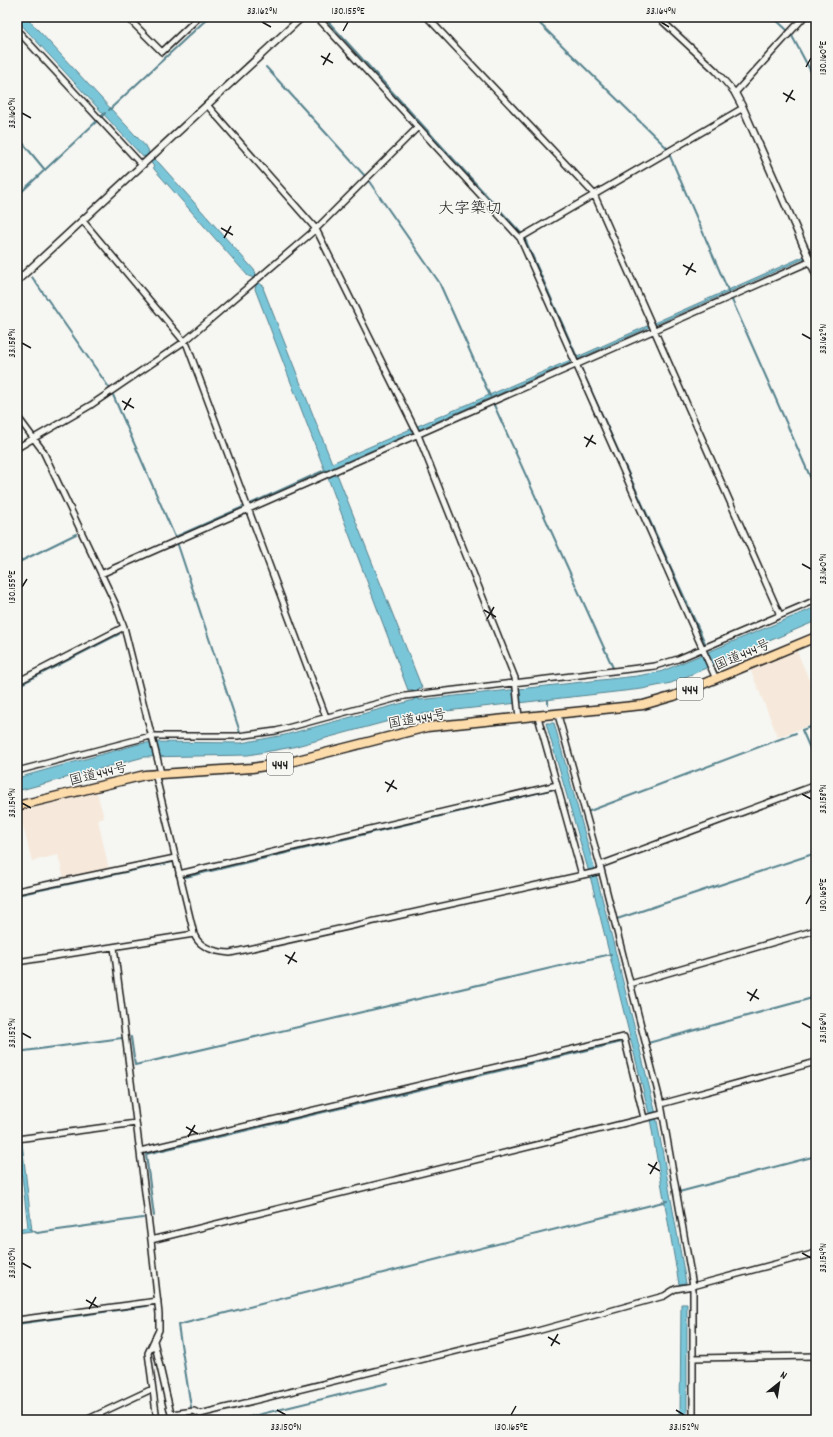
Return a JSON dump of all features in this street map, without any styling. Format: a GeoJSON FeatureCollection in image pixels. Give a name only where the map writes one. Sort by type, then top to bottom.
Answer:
{"type":"FeatureCollection","features":[{"type":"Feature","properties":{"kind":"highway","name":"国道444号"},"geometry":{"type":"LineString","coordinates":[[17,806],[158,773],[252,768],[290,762],[428,727],[643,705],[674,696],[816,637]]}},
{"type":"Feature","properties":{"kind":"street"},"geometry":{"type":"LineString","coordinates":[[127,17],[162,52],[199,17]]}},
{"type":"Feature","properties":{"kind":"street"},"geometry":{"type":"LineString","coordinates":[[17,281],[83,221],[142,162],[154,155],[302,17]]}},
{"type":"Feature","properties":{"kind":"street"},"geometry":{"type":"LineString","coordinates":[[317,17],[520,238],[716,679]]}},
{"type":"Feature","properties":{"kind":"street"},"geometry":{"type":"LineString","coordinates":[[427,17],[594,194],[780,615]]}},
{"type":"Feature","properties":{"kind":"street"},"geometry":{"type":"LineString","coordinates":[[658,17],[716,71],[735,93],[811,259],[816,274]]}},
{"type":"Feature","properties":{"kind":"street"},"geometry":{"type":"LineString","coordinates":[[735,93],[804,17]]}},
{"type":"Feature","properties":{"kind":"street"},"geometry":{"type":"LineString","coordinates":[[17,30],[142,162]]}},
{"type":"Feature","properties":{"kind":"street"},"geometry":{"type":"LineString","coordinates":[[208,105],[316,229],[416,431],[516,685],[519,718]]}},
{"type":"Feature","properties":{"kind":"street"},"geometry":{"type":"LineString","coordinates":[[520,238],[742,108]]}},
{"type":"Feature","properties":{"kind":"street"},"geometry":{"type":"LineString","coordinates":[[17,448],[91,405],[185,341],[316,229],[418,127]]}},
{"type":"Feature","properties":{"kind":"street"},"geometry":{"type":"LineString","coordinates":[[83,221],[185,341],[326,717]]}},
{"type":"Feature","properties":{"kind":"street"},"geometry":{"type":"LineString","coordinates":[[101,574],[335,471],[416,431],[811,259]]}},
{"type":"Feature","properties":{"kind":"street"},"geometry":{"type":"LineString","coordinates":[[17,416],[43,451],[101,574],[124,627],[158,762],[158,773],[179,874],[194,934],[199,943],[203,946],[230,952],[600,872]]}},
{"type":"Feature","properties":{"kind":"street"},"geometry":{"type":"LineString","coordinates":[[17,771],[152,736],[238,736],[276,731],[412,695],[516,685],[648,667],[704,650],[816,600]]}},
{"type":"Feature","properties":{"kind":"street"},"geometry":{"type":"LineString","coordinates":[[17,682],[124,627]]}},
{"type":"Feature","properties":{"kind":"street"},"geometry":{"type":"LineString","coordinates":[[557,715],[600,865],[600,872],[661,1104],[660,1114],[693,1286],[693,1420]]}},
{"type":"Feature","properties":{"kind":"street"},"geometry":{"type":"LineString","coordinates":[[540,716],[557,785],[585,875]]}},
{"type":"Feature","properties":{"kind":"street"},"geometry":{"type":"LineString","coordinates":[[179,874],[557,785]]}},
{"type":"Feature","properties":{"kind":"street"},"geometry":{"type":"LineString","coordinates":[[600,865],[816,785]]}},
{"type":"Feature","properties":{"kind":"street"},"geometry":{"type":"LineString","coordinates":[[17,891],[176,858]]}},
{"type":"Feature","properties":{"kind":"street"},"geometry":{"type":"LineString","coordinates":[[630,984],[816,930]]}},
{"type":"Feature","properties":{"kind":"street"},"geometry":{"type":"LineString","coordinates":[[17,962],[194,934]]}},
{"type":"Feature","properties":{"kind":"street"},"geometry":{"type":"LineString","coordinates":[[114,947],[158,1301],[159,1330],[148,1353],[157,1420]]}},
{"type":"Feature","properties":{"kind":"street"},"geometry":{"type":"LineString","coordinates":[[140,1151],[624,1037],[646,1118]]}},
{"type":"Feature","properties":{"kind":"street"},"geometry":{"type":"LineString","coordinates":[[661,1104],[816,1062]]}},
{"type":"Feature","properties":{"kind":"street"},"geometry":{"type":"LineString","coordinates":[[151,1240],[660,1114]]}},
{"type":"Feature","properties":{"kind":"street"},"geometry":{"type":"LineString","coordinates":[[19,1139],[136,1123]]}},
{"type":"Feature","properties":{"kind":"street"},"geometry":{"type":"LineString","coordinates":[[154,1341],[171,1414],[194,1411],[200,1414],[530,1333],[664,1296],[675,1289],[693,1286],[816,1253]]}},
{"type":"Feature","properties":{"kind":"street"},"geometry":{"type":"LineString","coordinates":[[17,1320],[158,1301]]}},
{"type":"Feature","properties":{"kind":"street"},"geometry":{"type":"LineString","coordinates":[[693,1358],[816,1356]]}},
{"type":"Feature","properties":{"kind":"street"},"geometry":{"type":"LineString","coordinates":[[86,1420],[152,1388]]}},
{"type":"Feature","properties":{"kind":"shaded area"},"geometry":{"type":"Polygon","coordinates":[[[796,649],[816,696],[816,723],[778,737],[750,669],[796,649]]]}},
{"type":"Feature","properties":{"kind":"shaded area"},"geometry":{"type":"Polygon","coordinates":[[[97,792],[104,818],[98,820],[109,870],[64,879],[58,855],[32,861],[19,811],[97,792]]]}},
{"type":"Feature","properties":{"kind":"water"},"geometry":{"type":"Polygon","coordinates":[[[17,17],[26,17],[148,149],[151,157],[160,164],[255,271],[259,283],[265,287],[263,288],[332,463],[575,358],[816,251],[816,256],[812,255],[332,468],[335,475],[337,474],[422,688],[418,689],[419,700],[637,676],[660,672],[816,607],[816,621],[671,683],[642,689],[411,715],[293,747],[248,755],[144,757],[17,791],[17,778],[139,744],[154,742],[241,743],[285,735],[414,700],[412,690],[408,690],[328,478],[330,477],[327,470],[325,471],[255,289],[256,286],[252,277],[248,276],[154,169],[153,165],[144,156],[143,157],[17,20],[17,17]]]}},
{"type":"Feature","properties":{"kind":"water"},"geometry":{"type":"Polygon","coordinates":[[[546,723],[554,723],[596,874],[655,1110],[686,1283],[679,1284],[649,1113],[590,876],[546,723]]]}},
{"type":"Feature","properties":{"kind":"water"},"geometry":{"type":"Polygon","coordinates":[[[17,1105],[20,1142],[22,1142],[32,1231],[17,1233],[17,1229],[28,1227],[17,1134],[17,1105]]]}},
{"type":"Feature","properties":{"kind":"water"},"geometry":{"type":"Polygon","coordinates":[[[681,1304],[687,1304],[687,1420],[680,1420],[681,1304]]]}},
{"type":"Feature","properties":{"kind":"waterway"},"geometry":{"type":"LineString","coordinates":[[109,110],[209,17]]}},
{"type":"Feature","properties":{"kind":"waterway"},"geometry":{"type":"LineString","coordinates":[[324,17],[521,233]]}},
{"type":"Feature","properties":{"kind":"waterway"},"geometry":{"type":"LineString","coordinates":[[533,17],[666,147],[730,295]]}},
{"type":"Feature","properties":{"kind":"waterway"},"geometry":{"type":"LineString","coordinates":[[773,17],[788,31]]}},
{"type":"Feature","properties":{"kind":"waterway"},"geometry":{"type":"LineString","coordinates":[[792,36],[816,81]]}},
{"type":"Feature","properties":{"kind":"waterway"},"geometry":{"type":"LineString","coordinates":[[266,67],[364,175]]}},
{"type":"Feature","properties":{"kind":"waterway"},"geometry":{"type":"LineString","coordinates":[[101,117],[105,113]]}},
{"type":"Feature","properties":{"kind":"waterway"},"geometry":{"type":"LineString","coordinates":[[17,196],[97,121]]}},
{"type":"Feature","properties":{"kind":"waterway"},"geometry":{"type":"LineString","coordinates":[[17,136],[45,170]]}},
{"type":"Feature","properties":{"kind":"waterway"},"geometry":{"type":"LineString","coordinates":[[368,180],[439,282],[490,396]]}},
{"type":"Feature","properties":{"kind":"waterway"},"geometry":{"type":"LineString","coordinates":[[525,239],[577,357]]}},
{"type":"Feature","properties":{"kind":"waterway"},"geometry":{"type":"LineString","coordinates":[[32,277],[110,389]]}},
{"type":"Feature","properties":{"kind":"waterway"},"geometry":{"type":"LineString","coordinates":[[732,300],[816,490]]}},
{"type":"Feature","properties":{"kind":"waterway"},"geometry":{"type":"LineString","coordinates":[[581,368],[705,643]]}},
{"type":"Feature","properties":{"kind":"waterway"},"geometry":{"type":"LineString","coordinates":[[113,395],[175,537],[243,507]]}},
{"type":"Feature","properties":{"kind":"waterway"},"geometry":{"type":"LineString","coordinates":[[494,405],[614,670]]}},
{"type":"Feature","properties":{"kind":"waterway"},"geometry":{"type":"LineString","coordinates":[[250,504],[325,470]]}},
{"type":"Feature","properties":{"kind":"waterway"},"geometry":{"type":"LineString","coordinates":[[17,563],[76,534]]}},
{"type":"Feature","properties":{"kind":"waterway"},"geometry":{"type":"LineString","coordinates":[[178,545],[240,732]]}},
{"type":"Feature","properties":{"kind":"waterway"},"geometry":{"type":"LineString","coordinates":[[17,686],[119,634]]}},
{"type":"Feature","properties":{"kind":"waterway"},"geometry":{"type":"LineString","coordinates":[[548,700],[548,705]]}},
{"type":"Feature","properties":{"kind":"waterway"},"geometry":{"type":"LineString","coordinates":[[812,753],[802,730],[816,725]]}},
{"type":"Feature","properties":{"kind":"waterway"},"geometry":{"type":"LineString","coordinates":[[587,812],[796,733]]}},
{"type":"Feature","properties":{"kind":"waterway"},"geometry":{"type":"LineString","coordinates":[[186,877],[554,789]]}},
{"type":"Feature","properties":{"kind":"waterway"},"geometry":{"type":"LineString","coordinates":[[617,919],[816,853]]}},
{"type":"Feature","properties":{"kind":"waterway"},"geometry":{"type":"LineString","coordinates":[[17,895],[173,862]]}},
{"type":"Feature","properties":{"kind":"waterway"},"geometry":{"type":"LineString","coordinates":[[131,1037],[135,1065],[611,954]]}},
{"type":"Feature","properties":{"kind":"waterway"},"geometry":{"type":"LineString","coordinates":[[648,1043],[816,997]]}},
{"type":"Feature","properties":{"kind":"waterway"},"geometry":{"type":"LineString","coordinates":[[17,1052],[122,1038]]}},
{"type":"Feature","properties":{"kind":"waterway"},"geometry":{"type":"LineString","coordinates":[[154,1216],[146,1154],[622,1042]]}},
{"type":"Feature","properties":{"kind":"waterway"},"geometry":{"type":"LineString","coordinates":[[679,1192],[816,1156]]}},
{"type":"Feature","properties":{"kind":"waterway"},"geometry":{"type":"LineString","coordinates":[[191,1407],[178,1325],[667,1201]]}},
{"type":"Feature","properties":{"kind":"waterway"},"geometry":{"type":"LineString","coordinates":[[30,1229],[37,1233],[143,1218]]}},
{"type":"Feature","properties":{"kind":"waterway"},"geometry":{"type":"LineString","coordinates":[[17,1324],[147,1306]]}},
{"type":"Feature","properties":{"kind":"waterway"},"geometry":{"type":"LineString","coordinates":[[237,1420],[388,1383]]}},
{"type":"Feature","properties":{"kind":"waterway"},"geometry":{"type":"LineString","coordinates":[[168,1418],[193,1415]]}},
{"type":"Feature","properties":{"kind":"district","name":"大字築切"},"geometry":{"type":"Point","coordinates":[470,207]}}]}
